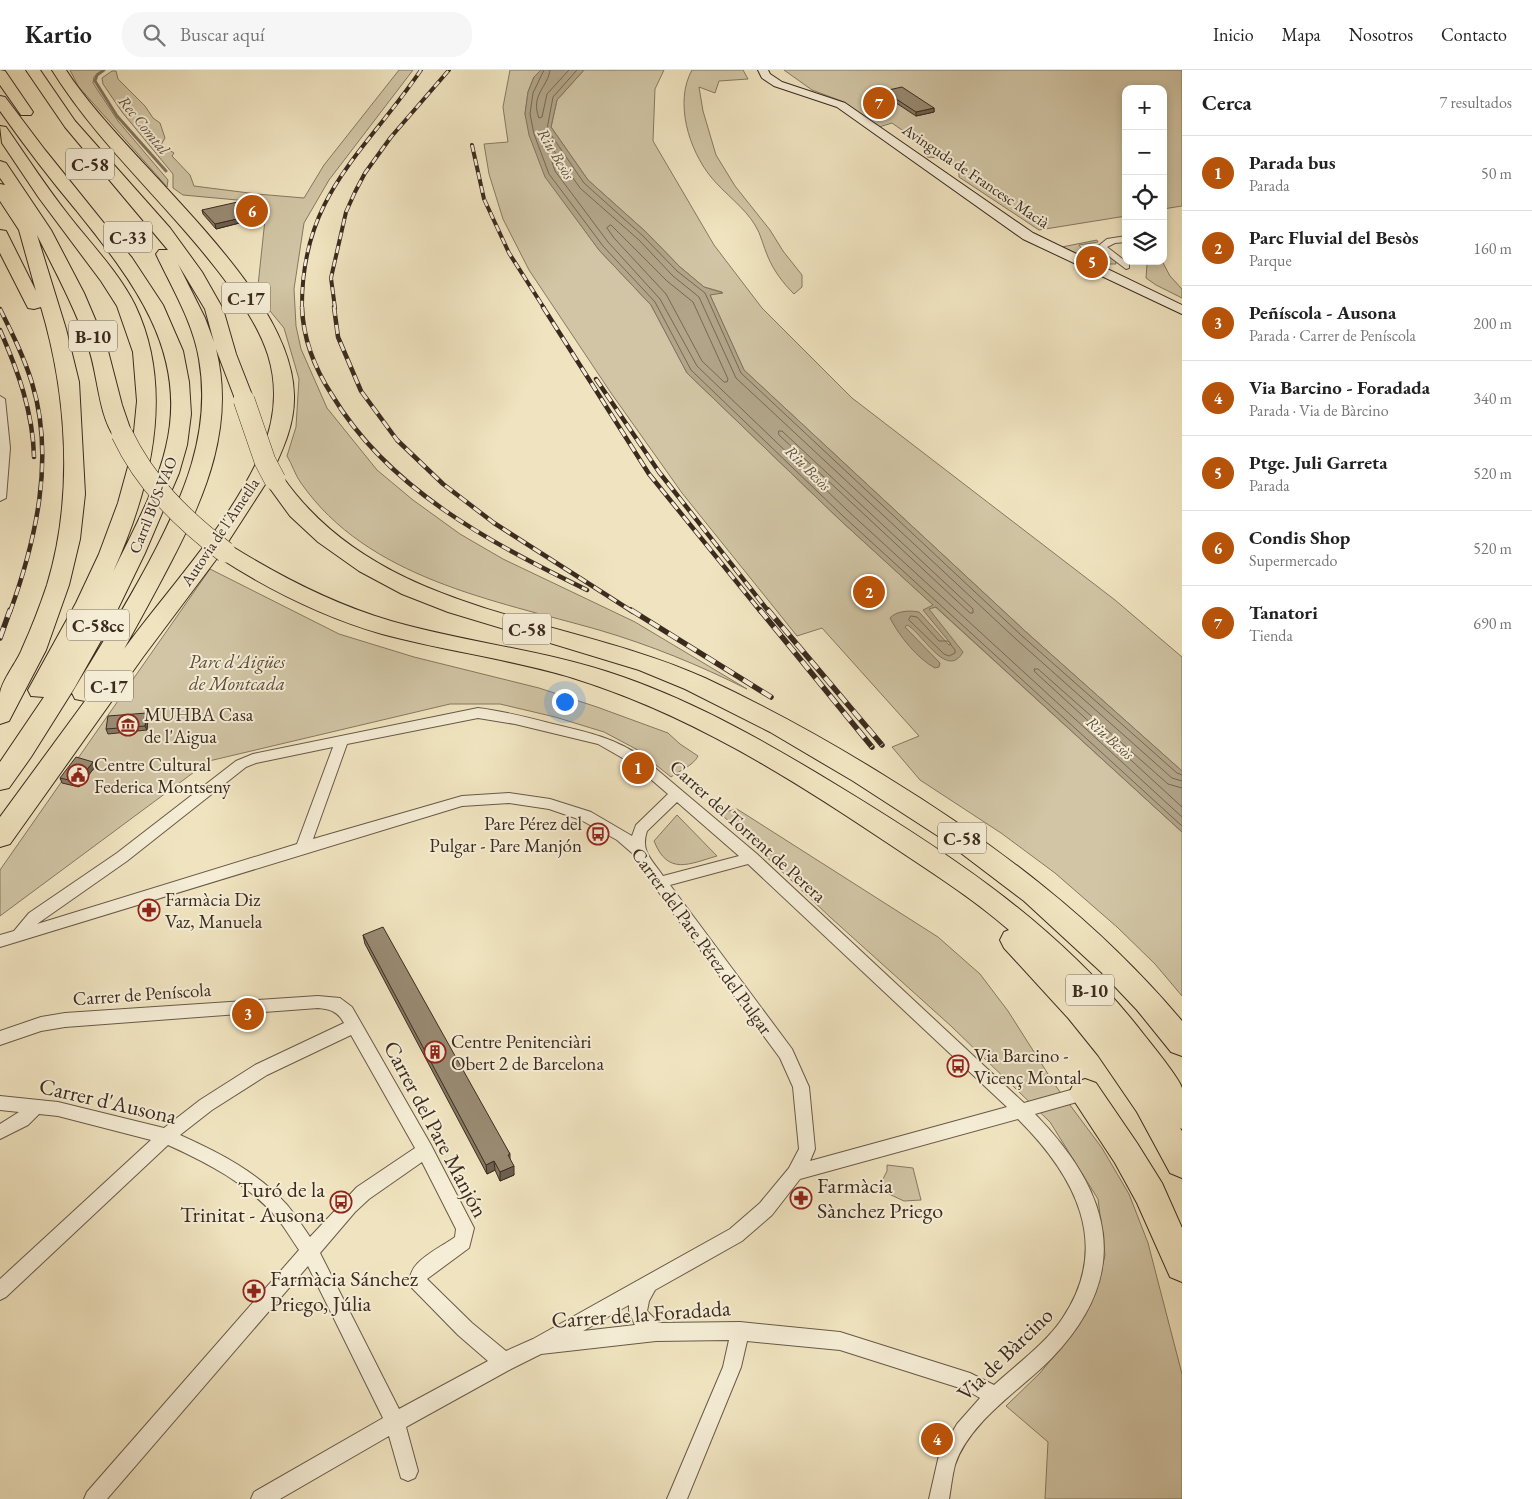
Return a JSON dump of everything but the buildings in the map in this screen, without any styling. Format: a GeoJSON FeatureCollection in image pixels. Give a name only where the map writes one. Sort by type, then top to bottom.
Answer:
{"type":"FeatureCollection","features":[{"type":"Feature","properties":{"kind":"highway","name":"C-58"},"geometry":{"type":"LineString","coordinates":[[21,70],[61,130],[165,254],[190,289],[227,354],[262,454],[275,480],[290,502],[309,524],[348,555],[396,583],[473,613],[609,651],[665,671],[764,718],[903,799],[989,857],[1070,922],[1139,990],[1182,1043]]}},
{"type":"Feature","properties":{"kind":"highway","name":"C-33"},"geometry":{"type":"LineString","coordinates":[[33,70],[70,124],[164,232],[193,272],[214,309],[227,354]]}},
{"type":"Feature","properties":{"kind":"highway","name":"Autovia de l'Ametlla"},"geometry":{"type":"LineString","coordinates":[[0,837],[94,706],[202,562],[255,484],[280,426],[285,389],[274,344],[248,301],[207,247],[96,122],[70,89],[59,70]]}},
{"type":"Feature","properties":{"kind":"highway","name":"C-33"},"geometry":{"type":"LineString","coordinates":[[0,74],[54,148],[119,226]]}},
{"type":"Feature","properties":{"kind":"highway","name":"Carril BUS-VAO"},"geometry":{"type":"LineString","coordinates":[[0,100],[6,122],[53,170],[122,255],[144,287],[164,324],[171,344],[180,386],[180,424],[174,457],[128,565],[107,608],[68,677],[0,781]]}},
{"type":"Feature","properties":{"kind":"highway","name":"C-33"},"geometry":{"type":"LineString","coordinates":[[0,754],[35,698],[79,619],[103,568],[132,492],[146,426],[148,402],[146,366],[139,336],[126,306],[104,272],[72,232],[6,122]]}},
{"type":"Feature","properties":{"kind":"highway"},"geometry":{"type":"LineString","coordinates":[[0,166],[43,230],[49,244]]}},
{"type":"Feature","properties":{"kind":"highway"},"geometry":{"type":"LineString","coordinates":[[0,189],[27,230],[64,354],[69,382],[74,466],[69,538],[58,585],[34,650],[0,715]]}},
{"type":"Feature","properties":{"kind":"highway"},"geometry":{"type":"LineString","coordinates":[[162,195],[184,201]]}},
{"type":"Feature","properties":{"kind":"highway"},"geometry":{"type":"LineString","coordinates":[[27,230],[49,244]]}},
{"type":"Feature","properties":{"kind":"highway"},"geometry":{"type":"LineString","coordinates":[[0,235],[27,287],[39,318],[72,442]]}},
{"type":"Feature","properties":{"kind":"highway","name":"B-10"},"geometry":{"type":"LineString","coordinates":[[49,244],[76,294],[98,347],[112,405],[122,434],[135,460],[155,488],[205,537],[267,578],[313,601],[354,617],[413,634],[525,657],[580,671],[632,689],[700,719],[763,752],[890,829],[1014,918],[1089,989],[1147,1060],[1182,1115]]}},
{"type":"Feature","properties":{"kind":"highway"},"geometry":{"type":"LineString","coordinates":[[0,816],[51,743],[112,649],[173,537],[190,502],[205,463],[212,430],[213,403],[209,358],[203,337],[165,254]]}},
{"type":"Feature","properties":{"kind":"highway"},"geometry":{"type":"LineString","coordinates":[[242,271],[248,301]]}},
{"type":"Feature","properties":{"kind":"highway","name":"C-33"},"geometry":{"type":"LineString","coordinates":[[156,273],[178,309],[192,343],[202,386],[203,425],[192,479],[173,537]]}},
{"type":"Feature","properties":{"kind":"highway"},"geometry":{"type":"LineString","coordinates":[[51,743],[136,574],[155,524],[174,457]]}},
{"type":"Feature","properties":{"kind":"highway"},"geometry":{"type":"LineString","coordinates":[[973,888],[1020,947],[1061,988],[1115,1052],[1157,1117],[1182,1164]]}},
{"type":"Feature","properties":{"kind":"highway"},"geometry":{"type":"LineString","coordinates":[[1085,1093],[1126,1153],[1150,1194],[1182,1266]]}},
{"type":"Feature","properties":{"kind":"street","name":"Avinguda de Francesc Macià"},"geometry":{"type":"LineString","coordinates":[[762,70],[766,76],[778,84],[835,103],[859,117],[1016,229],[1039,242],[1102,270],[1182,310]]}},
{"type":"Feature","properties":{"kind":"street"},"geometry":{"type":"LineString","coordinates":[[1122,239],[1104,244],[1102,248],[1122,259]]}},
{"type":"Feature","properties":{"kind":"street"},"geometry":{"type":"LineString","coordinates":[[1102,270],[1125,265]]}},
{"type":"Feature","properties":{"kind":"street"},"geometry":{"type":"LineString","coordinates":[[0,400],[5,448],[0,498]]}},
{"type":"Feature","properties":{"kind":"street","name":"Carrer del Torrent de Perera"},"geometry":{"type":"LineString","coordinates":[[19,935],[34,917],[122,857],[241,764],[262,757],[462,716],[492,714],[603,741],[618,748],[644,765],[752,858],[1022,1111]]}},
{"type":"Feature","properties":{"kind":"street"},"geometry":{"type":"LineString","coordinates":[[303,848],[342,741]]}},
{"type":"Feature","properties":{"kind":"street"},"geometry":{"type":"LineString","coordinates":[[637,849],[641,829],[677,794]]}},
{"type":"Feature","properties":{"kind":"street","name":"Carrer del Pare Pérez del Pulgar"},"geometry":{"type":"LineString","coordinates":[[0,941],[440,806],[483,798],[509,798],[550,804],[586,816],[622,836],[637,849],[676,906],[786,1054],[801,1087],[807,1149],[795,1173],[766,1209],[736,1235],[540,1345]]}},
{"type":"Feature","properties":{"kind":"street"},"geometry":{"type":"LineString","coordinates":[[661,882],[752,858]]}},
{"type":"Feature","properties":{"kind":"street"},"geometry":{"type":"LineString","coordinates":[[48,909],[57,922]]}},
{"type":"Feature","properties":{"kind":"street","name":"Carrer de Peníscola"},"geometry":{"type":"LineString","coordinates":[[0,1038],[41,1024],[65,1020],[318,1002],[334,1003],[350,1019]]}},
{"type":"Feature","properties":{"kind":"street"},"geometry":{"type":"LineString","coordinates":[[0,1291],[166,1136],[206,1105],[261,1070],[350,1019]]}},
{"type":"Feature","properties":{"kind":"street","name":"Carrer del Pare Manjón"},"geometry":{"type":"LineString","coordinates":[[350,1019],[425,1150],[465,1228],[463,1242],[423,1270],[419,1274],[418,1282],[465,1329],[504,1362]]}},
{"type":"Feature","properties":{"kind":"street"},"geometry":{"type":"LineString","coordinates":[[795,1173],[1085,1093]]}},
{"type":"Feature","properties":{"kind":"street","name":"Carrer d'Ausona"},"geometry":{"type":"LineString","coordinates":[[0,1103],[58,1109],[166,1136],[214,1158],[253,1184],[283,1213],[309,1250],[395,1422],[408,1471]]}},
{"type":"Feature","properties":{"kind":"street"},"geometry":{"type":"LineString","coordinates":[[0,1132],[22,1120],[37,1106]]}},
{"type":"Feature","properties":{"kind":"street","name":"Via de Bàrcino"},"geometry":{"type":"LineString","coordinates":[[939,1499],[941,1478],[946,1460],[967,1424],[994,1396],[1049,1348],[1070,1325],[1091,1284],[1095,1260],[1095,1235],[1089,1207],[1072,1171],[1022,1111]]}},
{"type":"Feature","properties":{"kind":"street"},"geometry":{"type":"LineString","coordinates":[[94,1499],[354,1200],[425,1150]]}},
{"type":"Feature","properties":{"kind":"street"},"geometry":{"type":"LineString","coordinates":[[648,1284],[638,1306],[638,1313],[642,1322],[656,1332]]}},
{"type":"Feature","properties":{"kind":"street"},"geometry":{"type":"LineString","coordinates":[[677,1499],[732,1367],[740,1331]]}},
{"type":"Feature","properties":{"kind":"street","name":"Carrer de la Foradada"},"geometry":{"type":"LineString","coordinates":[[261,1499],[395,1422],[504,1362],[540,1345],[656,1332],[740,1331],[840,1341],[970,1382],[994,1396]]}},
{"type":"Feature","properties":{"kind":"green space"},"geometry":{"type":"Polygon","coordinates":[[[70,70],[105,70],[94,77],[93,83],[118,121],[168,180],[167,187],[78,86],[70,70]]]}},
{"type":"Feature","properties":{"kind":"green space"},"geometry":{"type":"Polygon","coordinates":[[[399,70],[413,70],[329,180],[304,223],[294,289],[296,326],[301,349],[327,408],[377,470],[413,500],[460,534],[503,559],[635,622],[747,689],[693,664],[637,642],[476,596],[436,581],[397,564],[361,542],[329,516],[301,483],[287,456],[296,427],[299,379],[284,328],[257,295],[266,210],[248,201],[183,195],[173,188],[173,174],[122,112],[103,84],[102,78],[112,71],[116,71],[118,79],[145,106],[153,118],[160,123],[165,138],[161,145],[174,153],[172,156],[190,175],[194,186],[304,198],[324,165],[399,70]]]}},
{"type":"Feature","properties":{"kind":"green space"},"geometry":{"type":"Polygon","coordinates":[[[510,70],[541,70],[534,77],[528,92],[525,114],[545,176],[599,250],[651,305],[687,373],[840,520],[1182,832],[1182,996],[1155,964],[1117,927],[1055,873],[1001,833],[920,780],[892,747],[919,736],[822,628],[797,636],[682,493],[611,393],[529,270],[503,219],[489,174],[484,144],[508,142],[503,107],[510,70]]]}},
{"type":"Feature","properties":{"kind":"green space"},"geometry":{"type":"Polygon","coordinates":[[[584,70],[664,70],[655,89],[653,141],[714,245],[762,308],[852,398],[1115,600],[1182,657],[1182,771],[1025,631],[744,370],[710,295],[722,292],[704,287],[680,267],[646,232],[588,180],[551,127],[557,100],[584,70]]]}},
{"type":"Feature","properties":{"kind":"green space"},"geometry":{"type":"Polygon","coordinates":[[[692,70],[743,70],[748,79],[719,81],[715,93],[699,87],[703,111],[716,155],[735,186],[802,275],[802,287],[794,294],[773,267],[759,232],[751,219],[711,177],[696,153],[686,125],[684,111],[684,96],[692,70]]]}},
{"type":"Feature","properties":{"kind":"green space"},"geometry":{"type":"Polygon","coordinates":[[[784,70],[1182,70],[1182,206],[1167,208],[1167,85],[1122,85],[1122,217],[1039,230],[959,177],[959,168],[939,158],[927,157],[929,151],[926,147],[892,123],[879,127],[844,102],[812,90],[784,70]]]}},
{"type":"Feature","properties":{"kind":"green space"},"geometry":{"type":"Polygon","coordinates":[[[1097,240],[1098,242],[1079,245],[1087,252],[1104,252],[1115,260],[1116,264],[1102,264],[1062,247],[1097,240]]]}},
{"type":"Feature","properties":{"kind":"green space"},"geometry":{"type":"Polygon","coordinates":[[[1147,265],[1164,265],[1170,276],[1182,289],[1182,298],[1156,285],[1146,278],[1147,265]]]}},
{"type":"Feature","properties":{"kind":"green space","name":"Parc d'Aigües de Montcada"},"geometry":{"type":"Polygon","coordinates":[[[210,569],[339,634],[414,657],[539,688],[597,707],[668,733],[698,756],[690,765],[671,777],[636,749],[604,732],[555,717],[500,704],[450,704],[209,761],[0,916],[0,870],[210,569]]]}},
{"type":"Feature","properties":{"kind":"green space"},"geometry":{"type":"Polygon","coordinates":[[[737,809],[938,937],[980,974],[1008,1011],[1055,1085],[1102,1148],[1129,1194],[1148,1243],[1182,1374],[1182,1499],[1045,1499],[1048,1442],[1006,1406],[1040,1373],[1077,1328],[1097,1289],[1105,1255],[1098,1199],[1050,1122],[951,1026],[830,917],[720,813],[737,809]]]}},
{"type":"Feature","properties":{"kind":"green space"},"geometry":{"type":"Polygon","coordinates":[[[677,815],[717,856],[680,865],[666,859],[654,841],[677,815]]]}},
{"type":"Feature","properties":{"kind":"green space"},"geometry":{"type":"Polygon","coordinates":[[[887,1165],[913,1168],[921,1200],[904,1201],[878,1189],[887,1171],[887,1165]]]}},
{"type":"Feature","properties":{"kind":"water","name":"Riu Besòs"},"geometry":{"type":"Polygon","coordinates":[[[541,70],[584,70],[557,100],[551,127],[588,180],[646,232],[680,267],[704,287],[723,293],[710,295],[744,370],[1025,631],[1182,771],[1182,832],[936,607],[929,609],[963,652],[957,659],[949,661],[942,658],[907,625],[905,627],[940,663],[939,667],[935,668],[922,659],[898,632],[890,618],[899,612],[919,612],[949,645],[951,644],[923,610],[933,605],[840,520],[687,373],[651,305],[599,250],[545,177],[529,135],[525,114],[528,92],[534,77],[541,70]]]}},
{"type":"Feature","properties":{"kind":"waterway","name":"Rec Comtal"},"geometry":{"type":"LineString","coordinates":[[104,70],[97,75],[95,81],[117,116],[166,171]]}},
{"type":"Feature","properties":{"kind":"railway"},"geometry":{"type":"LineString","coordinates":[[302,307],[304,269],[312,235],[324,205],[358,152],[421,70]]}},
{"type":"Feature","properties":{"kind":"railway"},"geometry":{"type":"LineString","coordinates":[[335,308],[331,278],[346,212],[355,192],[365,173],[391,137],[449,70]]}},
{"type":"Feature","properties":{"kind":"railway"},"geometry":{"type":"LineString","coordinates":[[472,145],[484,199],[509,253],[544,308]]}},
{"type":"Feature","properties":{"kind":"railway"},"geometry":{"type":"LineString","coordinates":[[302,307],[307,342],[320,375],[355,429],[382,459],[412,486],[479,533],[587,590]]}},
{"type":"Feature","properties":{"kind":"railway"},"geometry":{"type":"LineString","coordinates":[[334,307],[338,337],[361,391],[397,440],[443,484],[494,523],[633,612]]}},
{"type":"Feature","properties":{"kind":"railway"},"geometry":{"type":"LineString","coordinates":[[543,307],[649,474],[761,612]]}},
{"type":"Feature","properties":{"kind":"railway"},"geometry":{"type":"LineString","coordinates":[[0,309],[22,354],[32,383],[39,411],[42,440],[42,469],[34,528],[28,556],[10,612]]}},
{"type":"Feature","properties":{"kind":"railway"},"geometry":{"type":"LineString","coordinates":[[0,330],[13,361],[28,408],[34,457]]}},
{"type":"Feature","properties":{"kind":"railway"},"geometry":{"type":"LineString","coordinates":[[596,379],[659,472],[769,612]]}},
{"type":"Feature","properties":{"kind":"railway"},"geometry":{"type":"LineString","coordinates":[[0,638],[10,610]]}},
{"type":"Feature","properties":{"kind":"railway"},"geometry":{"type":"LineString","coordinates":[[631,610],[771,697]]}},
{"type":"Feature","properties":{"kind":"railway"},"geometry":{"type":"LineString","coordinates":[[760,610],[872,747]]}},
{"type":"Feature","properties":{"kind":"railway"},"geometry":{"type":"LineString","coordinates":[[768,610],[882,745]]}},
{"type":"Feature","properties":{"kind":"place","name":"Tanatori"},"geometry":{"type":"Point","coordinates":[879,103]}},
{"type":"Feature","properties":{"kind":"place","name":"Condis Shop"},"geometry":{"type":"Point","coordinates":[252,211]}},
{"type":"Feature","properties":{"kind":"place","name":"Ptge. Juli Garreta"},"geometry":{"type":"Point","coordinates":[1092,262]}},
{"type":"Feature","properties":{"kind":"place","name":"Parc Fluvial del Besòs"},"geometry":{"type":"Point","coordinates":[869,592]}},
{"type":"Feature","properties":{"kind":"place","name":"MUHBA Casa de l'Aigua"},"geometry":{"type":"Point","coordinates":[128,725]}},
{"type":"Feature","properties":{"kind":"place","name":"Parada bus"},"geometry":{"type":"Point","coordinates":[638,768]}},
{"type":"Feature","properties":{"kind":"place","name":"Centre Cultural Federica Montseny"},"geometry":{"type":"Point","coordinates":[78,775]}},
{"type":"Feature","properties":{"kind":"place","name":"Pare Pérez del Pulgar - Pare Manjón"},"geometry":{"type":"Point","coordinates":[598,834]}},
{"type":"Feature","properties":{"kind":"place","name":"Farmàcia Diz Vaz, Manuela"},"geometry":{"type":"Point","coordinates":[149,910]}},
{"type":"Feature","properties":{"kind":"place","name":"Peñíscola - Ausona"},"geometry":{"type":"Point","coordinates":[248,1014]}},
{"type":"Feature","properties":{"kind":"place","name":"Centre Penitenciàri Obert 2 de Barcelona"},"geometry":{"type":"Point","coordinates":[435,1052]}},
{"type":"Feature","properties":{"kind":"place","name":"Via Barcino - Vicenç Montal"},"geometry":{"type":"Point","coordinates":[958,1066]}},
{"type":"Feature","properties":{"kind":"place","name":"Farmàcia Sànchez Priego"},"geometry":{"type":"Point","coordinates":[801,1198]}},
{"type":"Feature","properties":{"kind":"place","name":"Turó de la Trinitat - Ausona"},"geometry":{"type":"Point","coordinates":[341,1202]}},
{"type":"Feature","properties":{"kind":"place","name":"Farmàcia Sánchez Priego, Júlia"},"geometry":{"type":"Point","coordinates":[254,1291]}},
{"type":"Feature","properties":{"kind":"place","name":"Via Barcino - Foradada"},"geometry":{"type":"Point","coordinates":[937,1439]}}]}
